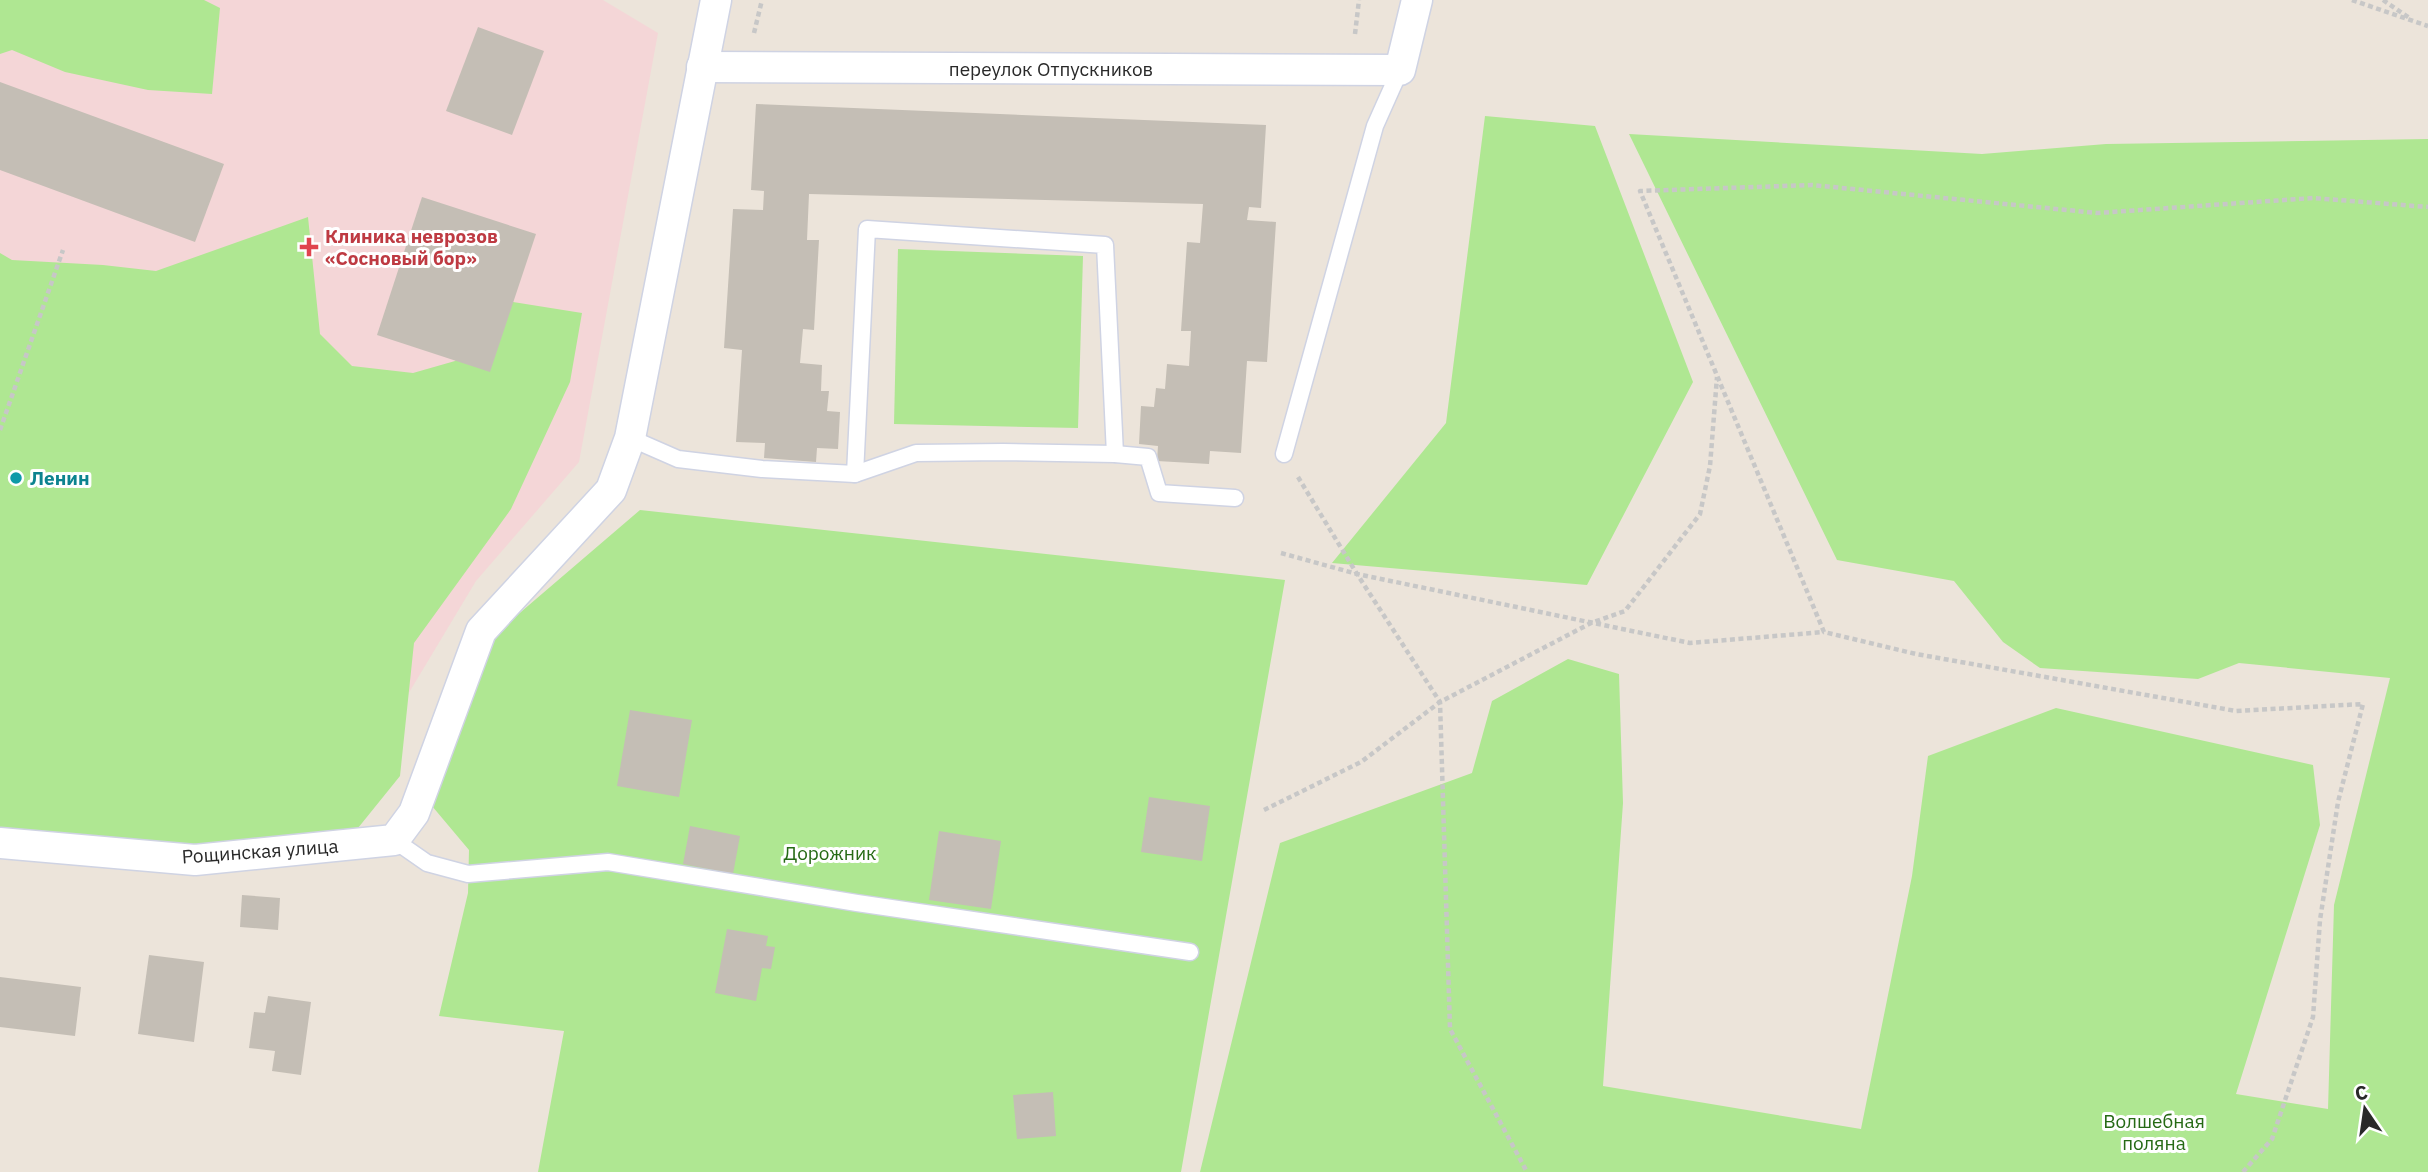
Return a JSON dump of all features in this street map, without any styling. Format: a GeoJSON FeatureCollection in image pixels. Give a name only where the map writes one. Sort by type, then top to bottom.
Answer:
{"type":"FeatureCollection","features":[{"type":"Feature","properties":{"kind":"street"},"geometry":{"type":"LineString","coordinates":[[394,840],[414,813],[481,631],[611,490],[629,438],[716,0]]}},
{"type":"Feature","properties":{"kind":"street"},"geometry":{"type":"LineString","coordinates":[[1400,70],[1418,0]]}},
{"type":"Feature","properties":{"kind":"street","name":"переулок Отпускников"},"geometry":{"type":"LineString","coordinates":[[702,67],[1400,70]]}},
{"type":"Feature","properties":{"kind":"street","name":"Рощинская улица"},"geometry":{"type":"LineString","coordinates":[[0,843],[195,860],[394,840]]}},
{"type":"Feature","properties":{"kind":"lane"},"geometry":{"type":"LineString","coordinates":[[1284,454],[1375,126],[1400,70]]}},
{"type":"Feature","properties":{"kind":"lane"},"geometry":{"type":"LineString","coordinates":[[855,474],[867,229],[1105,244],[1115,454]]}},
{"type":"Feature","properties":{"kind":"lane"},"geometry":{"type":"LineString","coordinates":[[629,438],[678,459],[762,469],[855,474],[916,453],[1003,452],[1148,457],[1159,494],[1235,498]]}},
{"type":"Feature","properties":{"kind":"lane"},"geometry":{"type":"LineString","coordinates":[[394,840],[427,863],[468,874],[608,862],[857,903],[1190,952]]}},
{"type":"Feature","properties":{"kind":"path"},"geometry":{"type":"LineString","coordinates":[[2352,0],[2428,27]]}},
{"type":"Feature","properties":{"kind":"path"},"geometry":{"type":"LineString","coordinates":[[2383,0],[2417,22]]}},
{"type":"Feature","properties":{"kind":"path"},"geometry":{"type":"LineString","coordinates":[[1824,632],[1640,191],[1812,185],[2097,213],[2313,198],[2428,207]]}},
{"type":"Feature","properties":{"kind":"path"},"geometry":{"type":"LineString","coordinates":[[0,430],[63,250]]}},
{"type":"Feature","properties":{"kind":"path"},"geometry":{"type":"LineString","coordinates":[[1264,810],[1361,762],[1440,702],[1591,623],[1625,611],[1700,514],[1710,466],[1717,376]]}},
{"type":"Feature","properties":{"kind":"path"},"geometry":{"type":"LineString","coordinates":[[1284,454],[1357,574],[1440,702],[1450,1029],[1527,1172]]}},
{"type":"Feature","properties":{"kind":"path"},"geometry":{"type":"LineString","coordinates":[[1281,553],[1357,574],[1690,643],[1824,632],[1916,654],[2236,711],[2363,704],[2336,815],[2320,920],[2312,1017],[2272,1139],[2243,1172]]}},
{"type":"Feature","properties":{"kind":"shaded area","name":"Клиника неврозов «Сосновый бор»"},"geometry":{"type":"Polygon","coordinates":[[[0,0],[603,0],[658,33],[579,462],[476,581],[335,816],[0,779],[0,0]]]}},
{"type":"Feature","properties":{"kind":"green space"},"geometry":{"type":"Polygon","coordinates":[[[0,0],[204,0],[220,8],[212,94],[148,90],[65,72],[12,50],[0,54],[0,0]]]}},
{"type":"Feature","properties":{"kind":"green space"},"geometry":{"type":"Polygon","coordinates":[[[1485,116],[1595,126],[1693,382],[1587,585],[1332,563],[1446,423],[1485,116]]]}},
{"type":"Feature","properties":{"kind":"green space","name":"Волшебная поляна"},"geometry":{"type":"Polygon","coordinates":[[[1629,134],[1982,154],[2106,144],[2428,139],[2428,1172],[1200,1172],[1280,843],[1472,773],[1492,701],[1568,659],[1619,674],[1623,803],[1603,1086],[1861,1129],[1912,876],[1928,756],[2056,708],[2313,765],[2320,825],[2236,1094],[2328,1109],[2334,905],[2390,678],[2239,663],[2198,679],[2040,668],[2003,642],[1954,581],[1837,560],[1629,134]]]}},
{"type":"Feature","properties":{"kind":"green space"},"geometry":{"type":"Polygon","coordinates":[[[308,217],[320,334],[352,366],[413,373],[455,361],[513,302],[582,313],[570,382],[511,509],[414,643],[400,776],[358,828],[198,849],[0,832],[0,253],[12,260],[156,271],[308,217]]]}},
{"type":"Feature","properties":{"kind":"green space"},"geometry":{"type":"Polygon","coordinates":[[[898,249],[1083,256],[1078,428],[894,424],[898,249]]]}},
{"type":"Feature","properties":{"kind":"green space","name":"Дорожник"},"geometry":{"type":"Polygon","coordinates":[[[640,510],[1285,580],[1181,1172],[538,1172],[564,1031],[439,1016],[468,893],[469,850],[432,806],[494,635],[640,510]]]}},
{"type":"Feature","properties":{"kind":"building"},"geometry":{"type":"Polygon","coordinates":[[[478,27],[544,51],[512,135],[446,111],[478,27]]]}},
{"type":"Feature","properties":{"kind":"building"},"geometry":{"type":"Polygon","coordinates":[[[0,82],[224,164],[195,242],[0,170],[0,82]]]}},
{"type":"Feature","properties":{"kind":"building"},"geometry":{"type":"Polygon","coordinates":[[[756,104],[1266,125],[1261,208],[1249,207],[1247,220],[1276,222],[1267,362],[1247,361],[1241,453],[1210,451],[1209,464],[1157,461],[1158,446],[1139,444],[1141,406],[1154,407],[1156,388],[1165,389],[1167,364],[1189,366],[1191,331],[1181,331],[1187,242],[1200,243],[1203,204],[809,194],[807,240],[819,240],[814,330],[803,329],[800,363],[822,365],[821,391],[829,391],[827,411],[840,412],[838,449],[817,448],[816,462],[764,458],[765,443],[736,442],[742,350],[724,348],[733,209],[763,210],[764,191],[751,190],[756,104]]]}},
{"type":"Feature","properties":{"kind":"building"},"geometry":{"type":"Polygon","coordinates":[[[422,197],[536,234],[490,372],[377,335],[422,197]]]}},
{"type":"Feature","properties":{"kind":"building"},"geometry":{"type":"Polygon","coordinates":[[[630,710],[692,720],[679,797],[617,786],[630,710]]]}},
{"type":"Feature","properties":{"kind":"building"},"geometry":{"type":"Polygon","coordinates":[[[1149,797],[1210,806],[1202,861],[1141,852],[1149,797]]]}},
{"type":"Feature","properties":{"kind":"building"},"geometry":{"type":"Polygon","coordinates":[[[690,826],[740,836],[733,874],[683,864],[690,826]]]}},
{"type":"Feature","properties":{"kind":"building"},"geometry":{"type":"Polygon","coordinates":[[[939,831],[1001,841],[991,909],[929,900],[939,831]]]}},
{"type":"Feature","properties":{"kind":"building"},"geometry":{"type":"Polygon","coordinates":[[[242,895],[280,898],[278,930],[240,927],[242,895]]]}},
{"type":"Feature","properties":{"kind":"building"},"geometry":{"type":"Polygon","coordinates":[[[727,929],[768,936],[766,946],[775,947],[771,969],[762,968],[756,1001],[715,993],[727,929]]]}},
{"type":"Feature","properties":{"kind":"building"},"geometry":{"type":"Polygon","coordinates":[[[149,955],[204,962],[194,1042],[138,1034],[149,955]]]}},
{"type":"Feature","properties":{"kind":"building"},"geometry":{"type":"Polygon","coordinates":[[[0,977],[81,987],[75,1036],[0,1027],[0,977]]]}},
{"type":"Feature","properties":{"kind":"building"},"geometry":{"type":"Polygon","coordinates":[[[268,996],[311,1002],[301,1075],[272,1071],[275,1051],[249,1048],[254,1012],[265,1013],[268,996]]]}},
{"type":"Feature","properties":{"kind":"building"},"geometry":{"type":"Polygon","coordinates":[[[1053,1092],[1056,1136],[1017,1139],[1013,1095],[1053,1092]]]}},
{"type":"Feature","properties":{"kind":"place","name":"Клиника неврозов «Сосновый бор»"},"geometry":{"type":"Point","coordinates":[309,247]}},
{"type":"Feature","properties":{"kind":"place","name":"Ленин"},"geometry":{"type":"Point","coordinates":[16,478]}}]}
